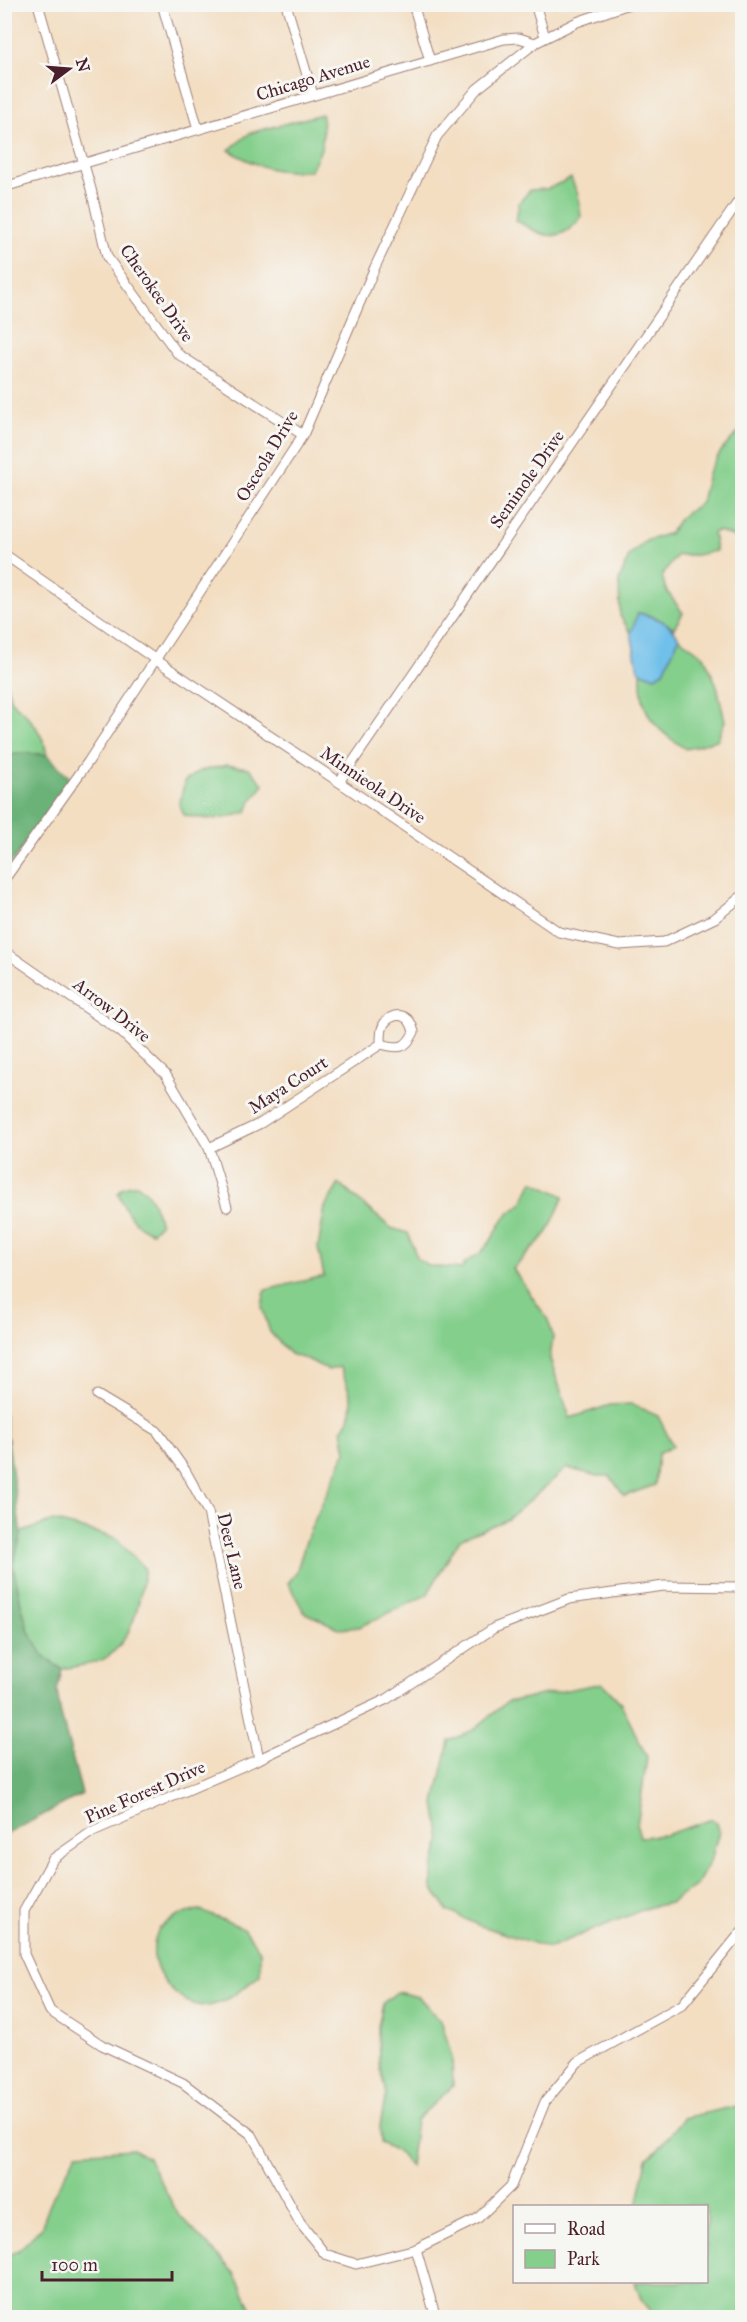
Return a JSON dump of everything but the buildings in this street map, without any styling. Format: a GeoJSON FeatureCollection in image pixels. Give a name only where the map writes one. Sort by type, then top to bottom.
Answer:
{"type":"FeatureCollection","features":[{"type":"Feature","properties":{"kind":"street","name":"Cherokee Drive"},"geometry":{"type":"LineString","coordinates":[[38,4],[84,163],[107,257],[178,354],[303,435]]}},
{"type":"Feature","properties":{"kind":"street"},"geometry":{"type":"LineString","coordinates":[[162,4],[198,129]]}},
{"type":"Feature","properties":{"kind":"street"},"geometry":{"type":"LineString","coordinates":[[286,4],[313,96]]}},
{"type":"Feature","properties":{"kind":"street"},"geometry":{"type":"LineString","coordinates":[[413,4],[430,61]]}},
{"type":"Feature","properties":{"kind":"street"},"geometry":{"type":"LineString","coordinates":[[535,4],[545,37]]}},
{"type":"Feature","properties":{"kind":"street"},"geometry":{"type":"LineString","coordinates":[[535,43],[598,14],[629,4]]}},
{"type":"Feature","properties":{"kind":"street","name":"Chicago Avenue"},"geometry":{"type":"LineString","coordinates":[[4,187],[504,39],[519,38],[535,43]]}},
{"type":"Feature","properties":{"kind":"street","name":"Osceola Drive"},"geometry":{"type":"LineString","coordinates":[[4,880],[88,762],[303,435],[375,267],[437,136],[477,89],[535,43]]}},
{"type":"Feature","properties":{"kind":"street","name":"Seminole Drive"},"geometry":{"type":"LineString","coordinates":[[339,782],[742,196]]}},
{"type":"Feature","properties":{"kind":"street","name":"Minnieola Drive"},"geometry":{"type":"LineString","coordinates":[[4,554],[156,660],[559,932],[619,945],[664,942],[715,918],[742,896]]}},
{"type":"Feature","properties":{"kind":"street","name":"Arrow Drive"},"geometry":{"type":"LineString","coordinates":[[4,951],[121,1032],[166,1075],[209,1148],[227,1207]]}},
{"type":"Feature","properties":{"kind":"street","name":"Maya Court"},"geometry":{"type":"LineString","coordinates":[[209,1148],[261,1123],[381,1044]]}},
{"type":"Feature","properties":{"kind":"street","name":"Deer Lane"},"geometry":{"type":"LineString","coordinates":[[97,1395],[157,1431],[186,1470],[208,1512],[259,1759]]}},
{"type":"Feature","properties":{"kind":"street","name":"Pine Forest Drive"},"geometry":{"type":"LineString","coordinates":[[742,1587],[664,1586],[569,1599],[494,1628],[387,1699],[259,1759],[93,1831],[53,1859],[24,1911],[24,1954],[50,2011],[102,2045],[183,2083],[252,2135],[300,2223],[325,2254],[356,2264],[416,2249],[477,2219],[511,2186],[546,2102],[578,2061],[682,2005],[742,1931]]}},
{"type":"Feature","properties":{"kind":"street"},"geometry":{"type":"LineString","coordinates":[[416,2249],[436,2318]]}},
{"type":"Feature","properties":{"kind":"green space"},"geometry":{"type":"Polygon","coordinates":[[[322,114],[322,144],[310,171],[268,168],[229,150],[250,133],[322,114]]]}},
{"type":"Feature","properties":{"kind":"green space"},"geometry":{"type":"Polygon","coordinates":[[[571,178],[578,195],[581,217],[566,232],[558,235],[542,234],[516,220],[519,203],[530,190],[547,189],[571,178]]]}},
{"type":"Feature","properties":{"kind":"green space"},"geometry":{"type":"Polygon","coordinates":[[[742,428],[742,540],[718,531],[713,533],[716,551],[696,555],[677,555],[662,576],[666,590],[683,613],[674,628],[655,617],[639,613],[631,633],[620,616],[619,581],[629,556],[646,541],[670,533],[679,519],[701,502],[709,470],[722,450],[742,428]]]}},
{"type":"Feature","properties":{"kind":"green space"},"geometry":{"type":"Polygon","coordinates":[[[679,638],[704,656],[717,686],[725,721],[717,740],[686,749],[656,726],[645,708],[641,685],[641,671],[654,677],[664,671],[679,638]]]}},
{"type":"Feature","properties":{"kind":"green space"},"geometry":{"type":"Polygon","coordinates":[[[4,672],[11,701],[26,714],[36,727],[44,742],[47,755],[23,753],[5,756],[4,672]]]}},
{"type":"Feature","properties":{"kind":"green space"},"geometry":{"type":"Polygon","coordinates":[[[23,753],[47,755],[71,779],[5,872],[5,756],[23,753]]]}},
{"type":"Feature","properties":{"kind":"green space"},"geometry":{"type":"Polygon","coordinates":[[[227,765],[249,768],[264,785],[251,801],[247,812],[216,819],[184,815],[179,805],[185,781],[200,771],[227,765]]]}},
{"type":"Feature","properties":{"kind":"green space"},"geometry":{"type":"Polygon","coordinates":[[[533,1181],[564,1196],[548,1232],[513,1269],[548,1320],[553,1336],[550,1359],[570,1418],[610,1405],[631,1404],[658,1416],[673,1446],[658,1454],[655,1485],[624,1496],[610,1476],[597,1476],[567,1468],[508,1519],[460,1539],[427,1595],[359,1627],[340,1629],[304,1612],[288,1583],[296,1573],[308,1535],[346,1451],[342,1430],[351,1414],[352,1406],[340,1367],[328,1370],[309,1360],[290,1354],[270,1332],[262,1307],[265,1290],[324,1276],[318,1248],[325,1207],[339,1184],[391,1228],[408,1233],[417,1258],[429,1266],[462,1269],[464,1264],[480,1253],[490,1242],[504,1218],[522,1203],[533,1181]]]}},
{"type":"Feature","properties":{"kind":"green space"},"geometry":{"type":"Polygon","coordinates":[[[137,1184],[150,1197],[160,1224],[152,1232],[135,1222],[118,1193],[123,1187],[137,1184]]]}},
{"type":"Feature","properties":{"kind":"green space"},"geometry":{"type":"Polygon","coordinates":[[[4,1413],[21,1535],[13,1565],[29,1632],[45,1658],[62,1669],[57,1691],[82,1794],[5,1835],[4,1413]]]}},
{"type":"Feature","properties":{"kind":"green space"},"geometry":{"type":"Polygon","coordinates":[[[53,1521],[116,1538],[145,1569],[135,1617],[117,1649],[97,1662],[62,1669],[45,1659],[29,1632],[13,1565],[22,1532],[53,1521]]]}},
{"type":"Feature","properties":{"kind":"green space"},"geometry":{"type":"Polygon","coordinates":[[[602,1683],[620,1702],[647,1757],[637,1826],[640,1837],[665,1835],[712,1819],[717,1823],[719,1831],[712,1857],[697,1885],[670,1903],[650,1907],[548,1948],[478,1925],[448,1911],[432,1888],[432,1870],[441,1841],[435,1803],[449,1741],[473,1730],[507,1702],[602,1683]]]}},
{"type":"Feature","properties":{"kind":"green space"},"geometry":{"type":"Polygon","coordinates":[[[198,1910],[244,1928],[260,1951],[260,1975],[233,1995],[210,2006],[193,2004],[175,1993],[161,1976],[154,1956],[154,1942],[159,1928],[178,1916],[198,1910]]]}},
{"type":"Feature","properties":{"kind":"green space"},"geometry":{"type":"Polygon","coordinates":[[[397,1992],[419,1997],[442,2023],[452,2057],[453,2086],[416,2120],[410,2166],[397,2151],[381,2143],[380,2126],[386,2094],[379,2063],[378,2027],[383,2003],[397,1992]]]}},
{"type":"Feature","properties":{"kind":"green space"},"geometry":{"type":"Polygon","coordinates":[[[742,2105],[742,2317],[656,2317],[641,2299],[635,2283],[708,2283],[708,2205],[637,2205],[647,2159],[663,2144],[683,2118],[742,2105]]]}},
{"type":"Feature","properties":{"kind":"green space"},"geometry":{"type":"Polygon","coordinates":[[[133,2149],[148,2158],[178,2214],[234,2273],[256,2317],[5,2317],[5,2258],[19,2250],[41,2228],[53,2196],[77,2153],[133,2149]]]}},
{"type":"Feature","properties":{"kind":"water"},"geometry":{"type":"Polygon","coordinates":[[[638,613],[667,624],[679,638],[664,671],[654,677],[638,670],[631,633],[638,613]]]}}]}
